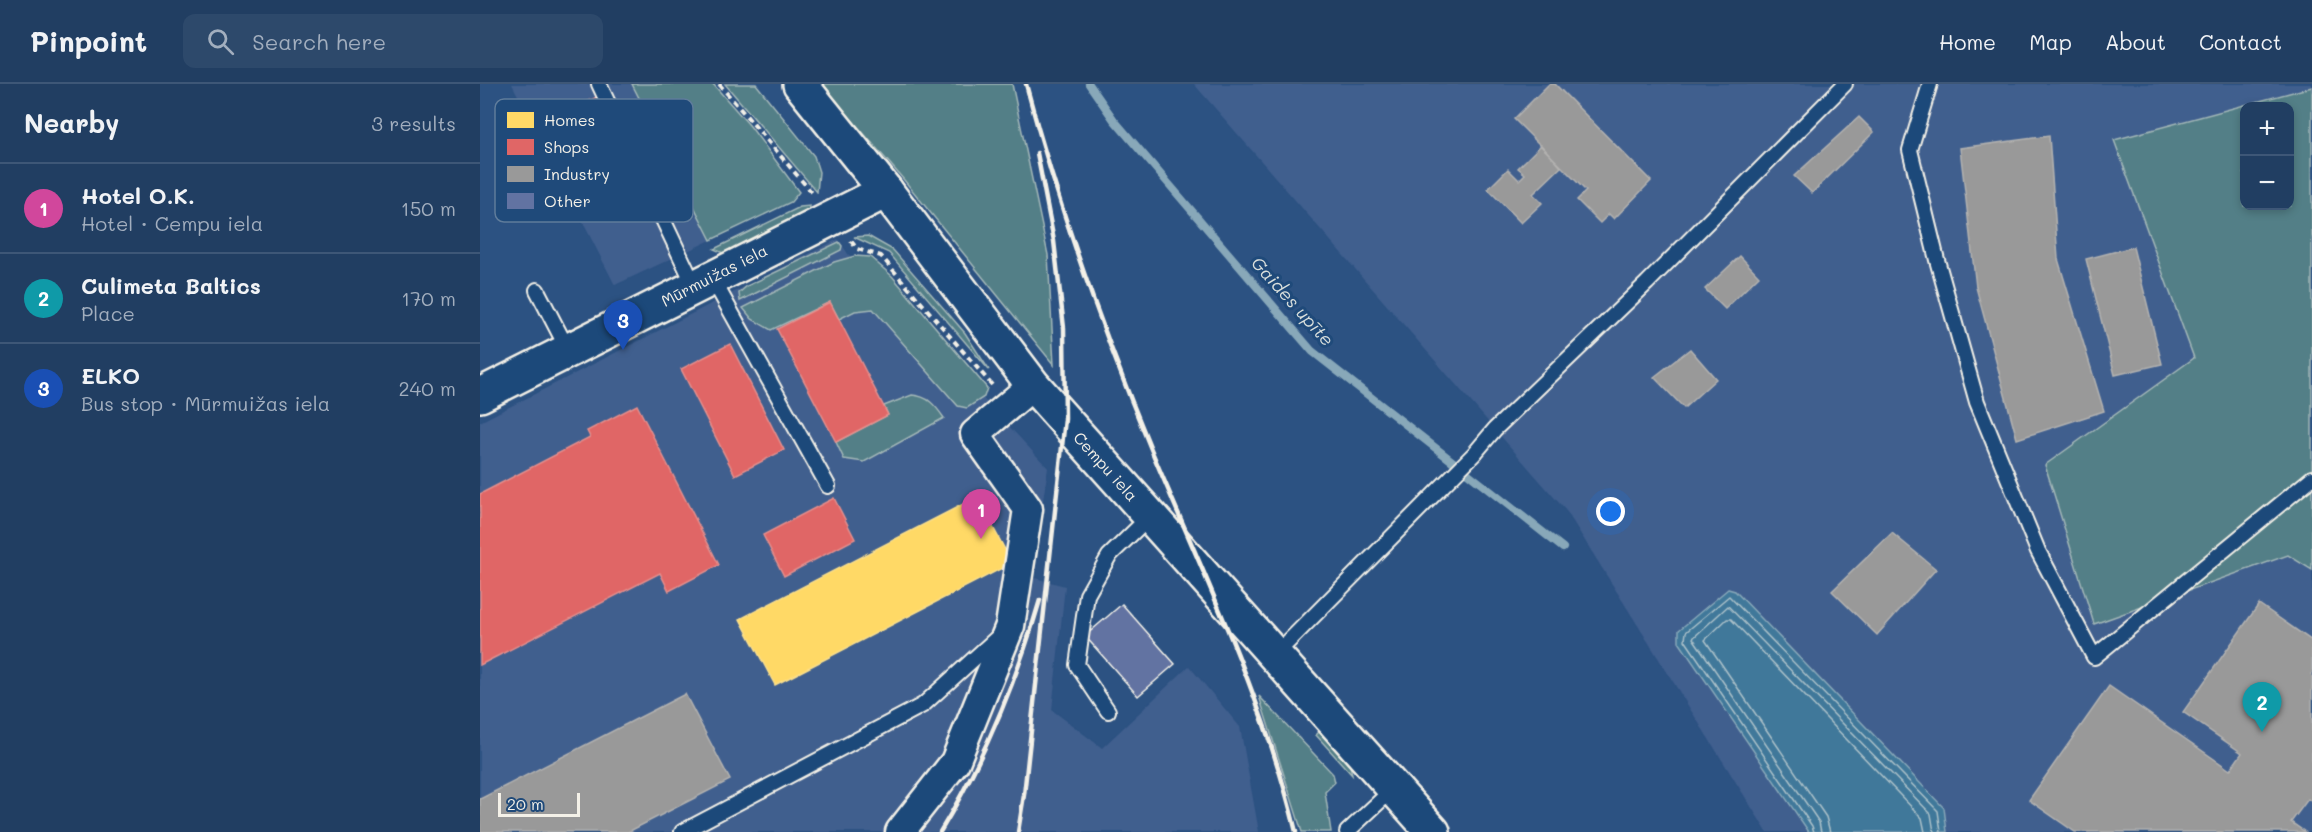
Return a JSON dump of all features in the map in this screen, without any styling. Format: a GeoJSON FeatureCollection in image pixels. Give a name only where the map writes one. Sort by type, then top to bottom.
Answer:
{"type":"FeatureCollection","features":[{"type":"Feature","properties":{"kind":"main road","name":"Cempu iela"},"geometry":{"type":"LineString","coordinates":[[800,84],[886,191],[1032,385],[1433,832]]}},
{"type":"Feature","properties":{"kind":"main road","name":"Mūrmuižas iela"},"geometry":{"type":"LineString","coordinates":[[480,395],[886,191]]}},
{"type":"Feature","properties":{"kind":"street"},"geometry":{"type":"LineString","coordinates":[[900,832],[955,762],[1010,626],[1028,509],[975,434],[1032,385]]}},
{"type":"Feature","properties":{"kind":"lane"},"geometry":{"type":"LineString","coordinates":[[599,84],[607,99]]}},
{"type":"Feature","properties":{"kind":"lane"},"geometry":{"type":"LineString","coordinates":[[1274,656],[1448,481],[1495,429],[1655,275],[1845,84]]}},
{"type":"Feature","properties":{"kind":"lane"},"geometry":{"type":"LineString","coordinates":[[1930,84],[1910,150],[1936,260],[1974,391],[2038,551],[2094,657],[2312,478]]}},
{"type":"Feature","properties":{"kind":"lane"},"geometry":{"type":"LineString","coordinates":[[672,222],[703,281],[828,486]]}},
{"type":"Feature","properties":{"kind":"lane"},"geometry":{"type":"LineString","coordinates":[[537,290],[568,350]]}},
{"type":"Feature","properties":{"kind":"lane"},"geometry":{"type":"LineString","coordinates":[[1108,711],[1077,665],[1087,595],[1109,556],[1150,516]]}},
{"type":"Feature","properties":{"kind":"lane"},"geometry":{"type":"LineString","coordinates":[[682,832],[923,705],[1010,626]]}},
{"type":"Feature","properties":{"kind":"lane"},"geometry":{"type":"LineString","coordinates":[[1347,832],[1393,789]]}},
{"type":"Feature","properties":{"kind":"path"},"geometry":{"type":"LineString","coordinates":[[719,84],[814,194]]}},
{"type":"Feature","properties":{"kind":"path"},"geometry":{"type":"LineString","coordinates":[[857,249],[881,256],[988,382]]}},
{"type":"Feature","properties":{"kind":"shaded area"},"geometry":{"type":"Polygon","coordinates":[[[512,84],[632,84],[640,99],[520,99],[512,84]]]}},
{"type":"Feature","properties":{"kind":"shaded area"},"geometry":{"type":"Polygon","coordinates":[[[1194,84],[2312,84],[2312,832],[1767,832],[1567,512],[1194,84]]]}},
{"type":"Feature","properties":{"kind":"shaded area"},"geometry":{"type":"Polygon","coordinates":[[[693,204],[711,240],[615,285],[583,222],[693,222],[693,204]]]}},
{"type":"Feature","properties":{"kind":"shaded area"},"geometry":{"type":"Polygon","coordinates":[[[838,239],[848,254],[1048,468],[1031,577],[1065,586],[1052,710],[1102,748],[1189,666],[1240,727],[1259,832],[480,832],[480,422],[838,239]]]}},
{"type":"Feature","properties":{"kind":"green space"},"geometry":{"type":"Polygon","coordinates":[[[632,84],[713,84],[750,126],[799,192],[791,202],[711,240],[693,204],[693,99],[640,99],[632,84]]]}},
{"type":"Feature","properties":{"kind":"green space"},"geometry":{"type":"Polygon","coordinates":[[[725,84],[756,84],[814,156],[819,172],[817,192],[725,84]]]}},
{"type":"Feature","properties":{"kind":"green space"},"geometry":{"type":"Polygon","coordinates":[[[821,84],[1012,84],[1048,255],[1054,365],[904,180],[821,84]]]}},
{"type":"Feature","properties":{"kind":"green space"},"geometry":{"type":"Polygon","coordinates":[[[2312,87],[2312,570],[2288,555],[2094,624],[2045,465],[2194,358],[2114,140],[2240,106],[2240,210],[2294,210],[2294,102],[2256,102],[2312,87]]]}},
{"type":"Feature","properties":{"kind":"green space"},"geometry":{"type":"Polygon","coordinates":[[[810,206],[809,212],[738,252],[723,253],[714,249],[800,207],[810,206]]]}},
{"type":"Feature","properties":{"kind":"green space"},"geometry":{"type":"Polygon","coordinates":[[[868,236],[893,250],[965,333],[989,370],[889,253],[854,237],[868,236]]]}},
{"type":"Feature","properties":{"kind":"green space"},"geometry":{"type":"Polygon","coordinates":[[[839,242],[842,246],[841,250],[740,301],[739,293],[747,286],[839,242]]]}},
{"type":"Feature","properties":{"kind":"green space"},"geometry":{"type":"Polygon","coordinates":[[[855,256],[870,257],[892,276],[987,388],[984,397],[967,408],[958,406],[873,309],[855,311],[839,319],[830,302],[771,330],[752,319],[743,308],[834,262],[855,256]]]}},
{"type":"Feature","properties":{"kind":"green space"},"geometry":{"type":"Polygon","coordinates":[[[912,395],[931,402],[944,418],[864,462],[844,459],[836,442],[888,415],[884,406],[912,395]]]}},
{"type":"Feature","properties":{"kind":"green space"},"geometry":{"type":"Polygon","coordinates":[[[1259,696],[1333,774],[1335,782],[1325,792],[1331,832],[1302,832],[1259,696]]]}},
{"type":"Feature","properties":{"kind":"green space"},"geometry":{"type":"Polygon","coordinates":[[[1319,732],[1350,765],[1352,775],[1316,735],[1319,732]]]}},
{"type":"Feature","properties":{"kind":"water"},"geometry":{"type":"Polygon","coordinates":[[[1728,589],[1735,591],[1944,808],[1947,832],[1809,832],[1679,642],[1679,630],[1728,589]]]}},
{"type":"Feature","properties":{"kind":"building: Homes"},"geometry":{"type":"Polygon","coordinates":[[[977,497],[1012,563],[775,685],[740,619],[977,497]]]}},
{"type":"Feature","properties":{"kind":"building: Shops"},"geometry":{"type":"Polygon","coordinates":[[[830,302],[888,415],[836,442],[777,329],[830,302]]]}},
{"type":"Feature","properties":{"kind":"building: Shops"},"geometry":{"type":"Polygon","coordinates":[[[730,344],[784,450],[735,475],[681,369],[730,344]]]}},
{"type":"Feature","properties":{"kind":"building: Shops"},"geometry":{"type":"Polygon","coordinates":[[[637,405],[719,565],[669,591],[660,573],[480,665],[480,494],[590,437],[587,431],[637,405]]]}},
{"type":"Feature","properties":{"kind":"building: Shops"},"geometry":{"type":"Polygon","coordinates":[[[834,498],[855,539],[784,576],[763,535],[834,498]]]}},
{"type":"Feature","properties":{"kind":"building: Industry"},"geometry":{"type":"Polygon","coordinates":[[[1549,84],[1555,84],[1651,181],[1614,219],[1609,214],[1600,223],[1577,200],[1586,191],[1514,119],[1549,84]]]}},
{"type":"Feature","properties":{"kind":"building: Industry"},"geometry":{"type":"Polygon","coordinates":[[[1859,117],[1874,132],[1812,193],[1794,176],[1859,117]]]}},
{"type":"Feature","properties":{"kind":"building: Industry"},"geometry":{"type":"Polygon","coordinates":[[[2049,136],[2058,259],[2104,411],[2017,439],[1976,287],[1960,148],[2049,136]]]}},
{"type":"Feature","properties":{"kind":"building: Industry"},"geometry":{"type":"Polygon","coordinates":[[[1541,145],[1561,167],[1533,194],[1542,203],[1521,223],[1488,189],[1508,169],[1519,180],[1525,174],[1518,168],[1541,145]]]}},
{"type":"Feature","properties":{"kind":"building: Industry"},"geometry":{"type":"Polygon","coordinates":[[[2133,247],[2162,364],[2115,375],[2086,259],[2133,247]]]}},
{"type":"Feature","properties":{"kind":"building: Industry"},"geometry":{"type":"Polygon","coordinates":[[[1740,256],[1759,276],[1725,309],[1705,289],[1740,256]]]}},
{"type":"Feature","properties":{"kind":"building: Industry"},"geometry":{"type":"Polygon","coordinates":[[[1690,349],[1716,379],[1684,408],[1654,377],[1690,349]]]}},
{"type":"Feature","properties":{"kind":"building: Industry"},"geometry":{"type":"Polygon","coordinates":[[[1892,533],[1936,569],[1877,635],[1832,591],[1892,533]]]}},
{"type":"Feature","properties":{"kind":"building: Industry"},"geometry":{"type":"Polygon","coordinates":[[[2259,604],[2312,641],[2312,802],[2308,799],[2291,822],[2305,832],[2075,832],[2029,800],[2109,686],[2230,770],[2242,753],[2183,712],[2259,604]]]}},
{"type":"Feature","properties":{"kind":"building: Industry"},"geometry":{"type":"Polygon","coordinates":[[[685,694],[730,780],[628,832],[480,832],[480,799],[685,694]]]}},
{"type":"Feature","properties":{"kind":"building: Other"},"geometry":{"type":"Polygon","coordinates":[[[1122,604],[1175,664],[1138,696],[1085,636],[1122,604]]]}},
{"type":"Feature","properties":{"kind":"waterway","name":"Gaides upīte"},"geometry":{"type":"LineString","coordinates":[[1089,84],[1114,120],[1312,351],[1563,548]]}},
{"type":"Feature","properties":{"kind":"railway"},"geometry":{"type":"LineString","coordinates":[[1026,84],[1053,178],[1100,317],[1153,454],[1213,593],[1250,687],[1283,783],[1296,832]]}},
{"type":"Feature","properties":{"kind":"railway"},"geometry":{"type":"LineString","coordinates":[[1018,832],[1065,419],[1064,328],[1054,241],[1037,153]]}},
{"type":"Feature","properties":{"kind":"railway"},"geometry":{"type":"LineString","coordinates":[[940,832],[971,776],[998,719],[1021,660],[1040,600]]}},
{"type":"Feature","properties":{"kind":"place","name":"ELKO"},"geometry":{"type":"Point","coordinates":[623,350]}},
{"type":"Feature","properties":{"kind":"place","name":"Hotel O.K."},"geometry":{"type":"Point","coordinates":[981,539]}},
{"type":"Feature","properties":{"kind":"place","name":"Culimeta Baltics"},"geometry":{"type":"Point","coordinates":[2262,732]}}]}
